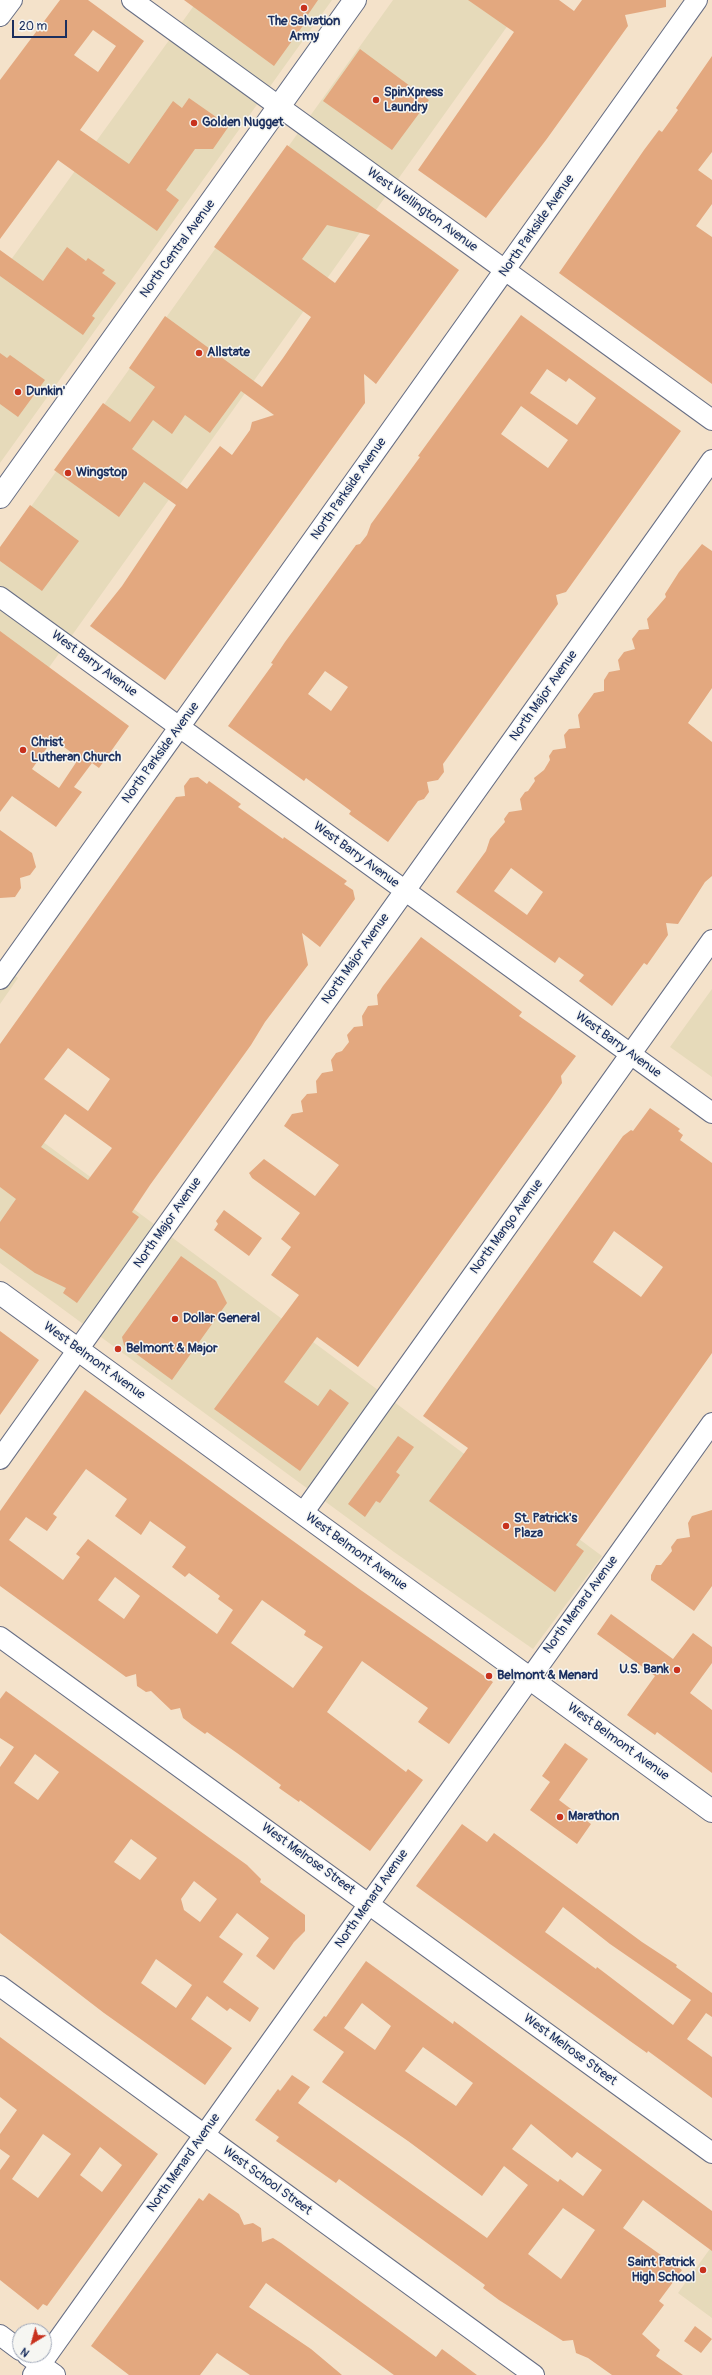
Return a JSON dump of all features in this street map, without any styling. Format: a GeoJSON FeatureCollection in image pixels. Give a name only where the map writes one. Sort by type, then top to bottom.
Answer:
{"type":"FeatureCollection","features":[{"type":"Feature","properties":{"kind":"main road","name":"North Central Avenue"},"geometry":{"type":"LineString","coordinates":[[0,497],[355,0]]}},
{"type":"Feature","properties":{"kind":"main road","name":"West Belmont Avenue"},"geometry":{"type":"LineString","coordinates":[[0,1293],[530,1677],[712,1811]]}},
{"type":"Feature","properties":{"kind":"street"},"geometry":{"type":"LineString","coordinates":[[0,16],[12,0]]}},
{"type":"Feature","properties":{"kind":"street","name":"West Wellington Avenue"},"geometry":{"type":"LineString","coordinates":[[132,0],[712,420]]}},
{"type":"Feature","properties":{"kind":"street","name":"North Parkside Avenue"},"geometry":{"type":"LineString","coordinates":[[0,979],[698,0]]}},
{"type":"Feature","properties":{"kind":"street","name":"North Major Avenue"},"geometry":{"type":"LineString","coordinates":[[0,1459],[712,460]]}},
{"type":"Feature","properties":{"kind":"street","name":"West Barry Avenue"},"geometry":{"type":"LineString","coordinates":[[0,596],[712,1113]]}},
{"type":"Feature","properties":{"kind":"street","name":"North Mango Avenue"},"geometry":{"type":"LineString","coordinates":[[303,1513],[712,940]]}},
{"type":"Feature","properties":{"kind":"street","name":"North Menard Avenue"},"geometry":{"type":"LineString","coordinates":[[39,2367],[712,1423]]}},
{"type":"Feature","properties":{"kind":"street","name":"West Melrose Street"},"geometry":{"type":"LineString","coordinates":[[0,1637],[712,2153]]}},
{"type":"Feature","properties":{"kind":"street","name":"West School Street"},"geometry":{"type":"LineString","coordinates":[[0,1986],[534,2375]]}},
{"type":"Feature","properties":{"kind":"street"},"geometry":{"type":"LineString","coordinates":[[0,2335],[12,2344]]}},
{"type":"Feature","properties":{"kind":"shaded area"},"geometry":{"type":"Polygon","coordinates":[[[198,0],[332,0],[0,463],[0,275],[198,0]]]}},
{"type":"Feature","properties":{"kind":"shaded area"},"geometry":{"type":"Polygon","coordinates":[[[393,0],[526,0],[0,736],[0,550],[393,0]]]}},
{"type":"Feature","properties":{"kind":"shaded area"},"geometry":{"type":"Polygon","coordinates":[[[0,965],[18,978],[0,1004],[0,965]]]}},
{"type":"Feature","properties":{"kind":"shaded area"},"geometry":{"type":"Polygon","coordinates":[[[712,989],[712,1077],[670,1047],[712,989]]]}},
{"type":"Feature","properties":{"kind":"shaded area"},"geometry":{"type":"Polygon","coordinates":[[[0,1110],[602,1556],[533,1649],[394,1552],[0,1263],[0,1110]]]}},
{"type":"Feature","properties":{"kind":"shaded area","name":"Saint Patrick High School"},"geometry":{"type":"Polygon","coordinates":[[[712,2246],[712,2318],[678,2293],[712,2246]]]}},
{"type":"Feature","properties":{"kind":"building"},"geometry":{"type":"Polygon","coordinates":[[[60,0],[88,0],[144,41],[80,130],[129,164],[173,101],[182,108],[189,98],[229,126],[213,149],[195,149],[166,190],[179,200],[157,231],[58,160],[0,239],[0,80],[60,0]],[[93,30],[74,55],[98,72],[116,46],[93,30]]]}},
{"type":"Feature","properties":{"kind":"building"},"geometry":{"type":"Polygon","coordinates":[[[184,0],[318,0],[305,19],[307,20],[274,66],[184,0]]]}},
{"type":"Feature","properties":{"kind":"building"},"geometry":{"type":"Polygon","coordinates":[[[468,0],[559,0],[574,11],[582,0],[666,0],[666,7],[625,15],[628,26],[546,140],[486,218],[418,170],[514,32],[468,0]]]}},
{"type":"Feature","properties":{"kind":"building","name":"SpinXpress Laundry"},"geometry":{"type":"Polygon","coordinates":[[[360,49],[429,100],[392,150],[323,101],[360,49]]]}},
{"type":"Feature","properties":{"kind":"building"},"geometry":{"type":"Polygon","coordinates":[[[712,56],[712,152],[698,170],[712,180],[712,204],[696,226],[712,237],[712,384],[559,273],[644,150],[659,130],[662,132],[678,110],[676,108],[712,56]]]}},
{"type":"Feature","properties":{"kind":"building"},"geometry":{"type":"Polygon","coordinates":[[[287,145],[459,270],[376,384],[364,374],[365,403],[165,680],[90,626],[122,586],[176,505],[144,482],[119,517],[54,470],[103,403],[130,422],[155,387],[129,368],[165,316],[262,387],[283,358],[311,317],[214,247],[287,145]],[[327,225],[302,259],[335,283],[370,235],[327,225]],[[241,391],[210,433],[185,415],[172,434],[153,420],[132,449],[187,489],[220,446],[232,455],[250,430],[252,422],[274,415],[241,391]]]}},
{"type":"Feature","properties":{"kind":"building"},"geometry":{"type":"Polygon","coordinates":[[[67,247],[86,261],[88,258],[105,270],[102,273],[116,283],[92,316],[95,318],[83,335],[0,276],[0,250],[43,281],[67,247]]]}},
{"type":"Feature","properties":{"kind":"building"},"geometry":{"type":"Polygon","coordinates":[[[521,315],[681,431],[566,592],[556,595],[558,604],[443,764],[444,772],[438,780],[427,782],[429,792],[424,799],[418,801],[388,842],[349,814],[351,811],[306,778],[304,781],[228,726],[273,664],[271,663],[285,642],[356,545],[360,544],[367,535],[371,524],[420,457],[418,456],[521,315]],[[547,369],[530,393],[577,425],[596,398],[569,378],[566,382],[547,369]],[[521,406],[501,434],[548,468],[568,440],[521,406]],[[325,671],[308,694],[331,711],[348,687],[325,671]]]}},
{"type":"Feature","properties":{"kind":"building","name":"Dunkin'"},"geometry":{"type":"Polygon","coordinates":[[[0,353],[7,358],[10,355],[45,380],[18,417],[0,404],[0,353]]]}},
{"type":"Feature","properties":{"kind":"building"},"geometry":{"type":"Polygon","coordinates":[[[30,505],[79,541],[42,591],[0,561],[0,547],[30,505]]]}},
{"type":"Feature","properties":{"kind":"building"},"geometry":{"type":"Polygon","coordinates":[[[702,544],[712,551],[712,688],[688,723],[712,742],[712,876],[705,882],[678,924],[666,923],[668,935],[647,965],[644,963],[612,1006],[579,981],[584,975],[559,957],[555,963],[456,892],[486,851],[490,839],[505,822],[504,819],[509,812],[522,810],[520,799],[535,781],[534,778],[544,770],[550,760],[549,756],[553,750],[566,748],[564,735],[569,729],[580,728],[578,715],[594,693],[604,691],[604,680],[609,672],[620,670],[618,660],[624,652],[635,649],[632,639],[639,630],[649,629],[647,619],[666,597],[665,594],[679,572],[702,544]],[[511,868],[494,891],[527,915],[543,892],[511,868]]]}},
{"type":"Feature","properties":{"kind":"building","name":"Christ Lutheran Church"},"geometry":{"type":"Polygon","coordinates":[[[0,631],[129,726],[99,768],[92,763],[74,787],[82,792],[56,827],[12,796],[0,812],[0,631]],[[53,739],[32,769],[59,788],[79,758],[53,739]]]}},
{"type":"Feature","properties":{"kind":"building"},"geometry":{"type":"Polygon","coordinates":[[[198,777],[207,784],[209,781],[241,804],[238,807],[347,881],[344,884],[353,890],[355,899],[320,947],[302,933],[308,965],[265,1022],[251,1045],[150,1185],[132,1212],[139,1217],[77,1303],[63,1293],[66,1288],[35,1273],[0,1248],[0,1222],[16,1199],[0,1187],[0,1044],[176,797],[185,796],[184,786],[190,778],[198,777]],[[68,1048],[44,1079],[88,1111],[110,1079],[68,1048]],[[65,1114],[41,1147],[88,1180],[112,1148],[65,1114]]]}},
{"type":"Feature","properties":{"kind":"building"},"geometry":{"type":"Polygon","coordinates":[[[0,830],[32,853],[36,867],[30,875],[20,878],[21,888],[15,897],[0,898],[0,830]]]}},
{"type":"Feature","properties":{"kind":"building"},"geometry":{"type":"Polygon","coordinates":[[[421,937],[522,1012],[519,1016],[576,1056],[561,1076],[562,1083],[549,1102],[358,1367],[317,1337],[284,1382],[318,1406],[330,1389],[349,1403],[300,1471],[214,1409],[299,1295],[271,1275],[291,1247],[281,1239],[300,1213],[252,1178],[249,1173],[264,1159],[315,1196],[339,1165],[284,1126],[292,1114],[303,1112],[301,1101],[307,1094],[317,1093],[316,1081],[322,1073],[333,1071],[331,1060],[336,1053],[342,1051],[349,1042],[347,1035],[354,1027],[363,1026],[362,1016],[368,1006],[378,1005],[377,995],[421,937]]]}},
{"type":"Feature","properties":{"kind":"building"},"geometry":{"type":"Polygon","coordinates":[[[650,1108],[680,1129],[678,1131],[683,1135],[680,1140],[712,1163],[712,1353],[576,1545],[584,1551],[555,1592],[429,1501],[468,1448],[423,1416],[623,1136],[631,1130],[633,1131],[650,1108]],[[614,1231],[593,1262],[641,1297],[663,1267],[614,1231]]]}},
{"type":"Feature","properties":{"kind":"building"},"geometry":{"type":"Polygon","coordinates":[[[224,1210],[262,1238],[249,1256],[214,1230],[218,1224],[216,1221],[224,1210]]]}},
{"type":"Feature","properties":{"kind":"building","name":"Dollar General"},"geometry":{"type":"Polygon","coordinates":[[[181,1256],[216,1281],[227,1303],[172,1380],[124,1345],[122,1337],[181,1256]]]}},
{"type":"Feature","properties":{"kind":"building"},"geometry":{"type":"Polygon","coordinates":[[[0,1331],[39,1360],[0,1415],[0,1331]]]}},
{"type":"Feature","properties":{"kind":"building"},"geometry":{"type":"Polygon","coordinates":[[[85,1390],[362,1591],[493,1682],[449,1744],[418,1722],[428,1708],[362,1661],[327,1712],[406,1772],[408,1769],[423,1780],[370,1851],[300,1800],[299,1802],[279,1788],[281,1785],[237,1753],[207,1732],[205,1734],[192,1725],[183,1718],[180,1708],[171,1710],[151,1691],[146,1692],[137,1686],[136,1674],[126,1677],[0,1586],[0,1511],[85,1390]],[[86,1469],[53,1514],[57,1517],[47,1531],[26,1517],[9,1540],[63,1580],[80,1557],[76,1554],[88,1539],[217,1634],[233,1610],[218,1599],[220,1596],[189,1573],[185,1577],[172,1567],[186,1547],[150,1521],[141,1535],[115,1516],[127,1499],[86,1469]],[[115,1577],[98,1600],[124,1619],[140,1596],[115,1577]],[[262,1600],[231,1643],[293,1688],[323,1647],[304,1635],[306,1631],[262,1600]]]}},
{"type":"Feature","properties":{"kind":"building"},"geometry":{"type":"Polygon","coordinates":[[[398,1436],[414,1447],[396,1472],[400,1475],[380,1503],[376,1501],[365,1517],[348,1504],[398,1436]]]}},
{"type":"Feature","properties":{"kind":"building"},"geometry":{"type":"Polygon","coordinates":[[[712,1510],[712,1586],[694,1611],[651,1580],[651,1575],[656,1565],[661,1565],[672,1551],[671,1547],[677,1539],[690,1537],[688,1523],[692,1516],[712,1510]]]}},
{"type":"Feature","properties":{"kind":"building","name":"U.S. Bank"},"geometry":{"type":"Polygon","coordinates":[[[611,1614],[673,1659],[693,1633],[712,1647],[712,1663],[690,1693],[712,1710],[712,1773],[657,1732],[655,1735],[627,1715],[655,1676],[597,1634],[611,1614]]]}},
{"type":"Feature","properties":{"kind":"building"},"geometry":{"type":"Polygon","coordinates":[[[6,1691],[247,1865],[261,1879],[260,1882],[305,1915],[305,1931],[294,1942],[274,1970],[256,1956],[269,1938],[237,1913],[219,1937],[243,1954],[223,1982],[259,2008],[250,2022],[230,2008],[227,2011],[207,1996],[191,2019],[232,2048],[205,2085],[104,2013],[0,1933],[0,1767],[14,1747],[0,1738],[0,1699],[6,1691]],[[35,1754],[14,1783],[38,1800],[59,1772],[35,1754]],[[131,1839],[114,1862],[140,1880],[157,1858],[131,1839]],[[194,1881],[181,1899],[184,1910],[200,1922],[217,1899],[194,1881]],[[156,1959],[141,1983],[176,2008],[192,1985],[156,1959]]]}},
{"type":"Feature","properties":{"kind":"building"},"geometry":{"type":"Polygon","coordinates":[[[565,1743],[588,1759],[559,1800],[591,1824],[577,1844],[530,1810],[550,1782],[542,1776],[565,1743]]]}},
{"type":"Feature","properties":{"kind":"building"},"geometry":{"type":"Polygon","coordinates":[[[462,1824],[487,1842],[494,1833],[642,1942],[677,1965],[676,1967],[712,1993],[712,2017],[706,2013],[687,2039],[712,2057],[712,2098],[648,2051],[647,2053],[630,2041],[416,1886],[462,1824]],[[563,1907],[545,1932],[596,1969],[597,1967],[673,2025],[691,2000],[610,1944],[563,1907]]]}},
{"type":"Feature","properties":{"kind":"building"},"geometry":{"type":"Polygon","coordinates":[[[366,1961],[453,2024],[454,2021],[712,2211],[712,2251],[643,2200],[623,2228],[682,2270],[659,2301],[664,2305],[642,2334],[660,2350],[656,2356],[683,2375],[612,2375],[588,2358],[576,2353],[573,2340],[563,2341],[499,2300],[483,2288],[485,2285],[339,2179],[336,2183],[276,2141],[279,2137],[255,2120],[278,2089],[280,2091],[292,2075],[310,2087],[298,2103],[487,2238],[528,2185],[504,2166],[482,2196],[408,2141],[322,2082],[344,2052],[313,2030],[324,2016],[326,2017],[366,1961]],[[362,2003],[344,2028],[375,2050],[391,2026],[362,2003]],[[423,2047],[405,2071],[456,2106],[473,2083],[423,2047]],[[531,2124],[512,2149],[558,2182],[560,2179],[583,2196],[602,2170],[577,2152],[572,2158],[531,2124]],[[563,2208],[528,2254],[561,2279],[595,2230],[563,2208]]]}},
{"type":"Feature","properties":{"kind":"building"},"geometry":{"type":"Polygon","coordinates":[[[0,2037],[158,2154],[47,2306],[43,2304],[38,2310],[0,2280],[0,2170],[10,2156],[0,2149],[0,2134],[17,2110],[0,2097],[0,2037]],[[43,2134],[12,2179],[38,2198],[71,2154],[43,2134]],[[100,2147],[80,2175],[102,2192],[122,2165],[100,2147]]]}},
{"type":"Feature","properties":{"kind":"building"},"geometry":{"type":"Polygon","coordinates":[[[209,2193],[239,2214],[244,2225],[253,2223],[261,2228],[262,2242],[273,2238],[436,2357],[442,2349],[477,2375],[394,2375],[266,2283],[249,2307],[311,2349],[342,2375],[250,2375],[217,2353],[200,2375],[129,2375],[91,2346],[199,2198],[203,2201],[209,2193]]]}},
{"type":"Feature","properties":{"kind":"building"},"geometry":{"type":"Polygon","coordinates":[[[695,2326],[712,2339],[701,2353],[684,2341],[695,2326]]]}},
{"type":"Feature","properties":{"kind":"place","name":"The Salvation Army"},"geometry":{"type":"Point","coordinates":[304,8]}},
{"type":"Feature","properties":{"kind":"place","name":"SpinXpress Laundry"},"geometry":{"type":"Point","coordinates":[376,100]}},
{"type":"Feature","properties":{"kind":"place","name":"Golden Nugget"},"geometry":{"type":"Point","coordinates":[194,123]}},
{"type":"Feature","properties":{"kind":"place","name":"Allstate"},"geometry":{"type":"Point","coordinates":[199,353]}},
{"type":"Feature","properties":{"kind":"place","name":"Dunkin'"},"geometry":{"type":"Point","coordinates":[18,392]}},
{"type":"Feature","properties":{"kind":"place","name":"Wingstop"},"geometry":{"type":"Point","coordinates":[68,473]}},
{"type":"Feature","properties":{"kind":"place","name":"Christ Lutheran Church"},"geometry":{"type":"Point","coordinates":[23,750]}},
{"type":"Feature","properties":{"kind":"place","name":"Dollar General"},"geometry":{"type":"Point","coordinates":[175,1319]}},
{"type":"Feature","properties":{"kind":"place","name":"Belmont & Major"},"geometry":{"type":"Point","coordinates":[118,1349]}},
{"type":"Feature","properties":{"kind":"place","name":"St. Patrick's Plaza"},"geometry":{"type":"Point","coordinates":[506,1526]}},
{"type":"Feature","properties":{"kind":"place","name":"U.S. Bank"},"geometry":{"type":"Point","coordinates":[677,1670]}},
{"type":"Feature","properties":{"kind":"place","name":"Belmont & Menard"},"geometry":{"type":"Point","coordinates":[489,1676]}},
{"type":"Feature","properties":{"kind":"place","name":"Marathon"},"geometry":{"type":"Point","coordinates":[560,1817]}},
{"type":"Feature","properties":{"kind":"place","name":"Saint Patrick High School"},"geometry":{"type":"Point","coordinates":[703,2270]}}]}
